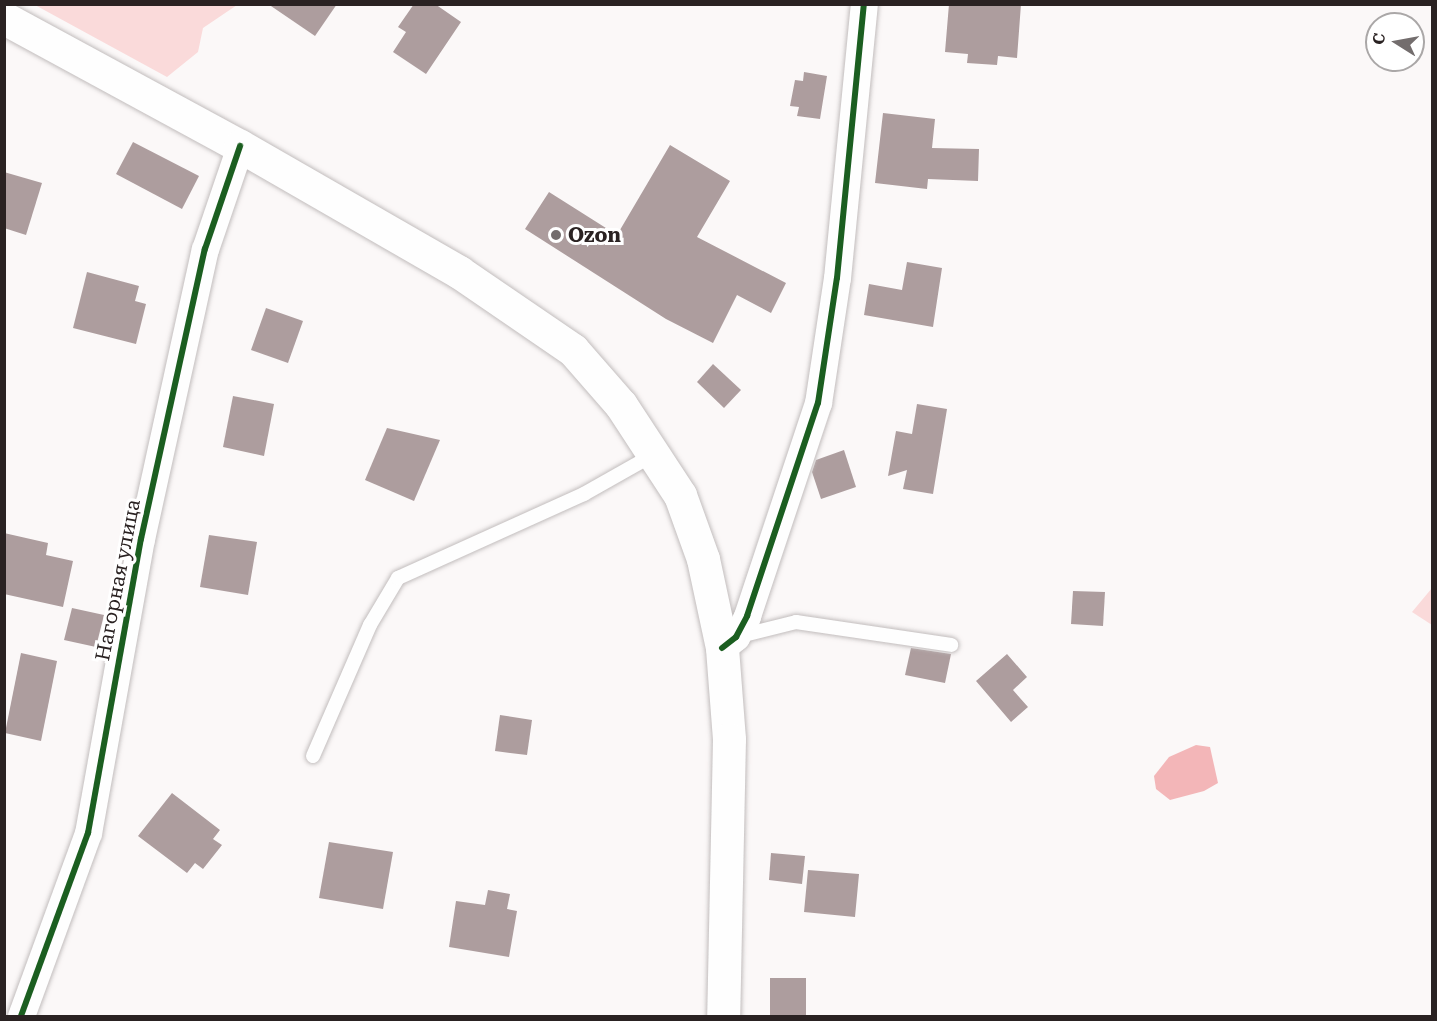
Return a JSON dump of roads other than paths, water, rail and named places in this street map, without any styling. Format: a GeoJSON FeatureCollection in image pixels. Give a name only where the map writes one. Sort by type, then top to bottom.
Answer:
{"type":"FeatureCollection","features":[{"type":"Feature","properties":{"kind":"main road"},"geometry":{"type":"LineString","coordinates":[[4,18],[240,146],[459,272],[573,350],[621,405],[680,495],[729,643],[723,1017]]}},
{"type":"Feature","properties":{"kind":"street"},"geometry":{"type":"LineString","coordinates":[[729,643],[747,616],[818,403],[837,278],[864,4]]}},
{"type":"Feature","properties":{"kind":"street","name":"Нагорная улица"},"geometry":{"type":"LineString","coordinates":[[21,1017],[88,833],[148,504],[205,249],[240,146]]}},
{"type":"Feature","properties":{"kind":"lane"},"geometry":{"type":"LineString","coordinates":[[313,756],[370,625],[398,578],[584,494],[655,454]]}},
{"type":"Feature","properties":{"kind":"lane"},"geometry":{"type":"LineString","coordinates":[[729,643],[796,622],[951,645]]}},
{"type":"Feature","properties":{"kind":"place","name":"Ozon"},"geometry":{"type":"Point","coordinates":[556,235]}}]}
